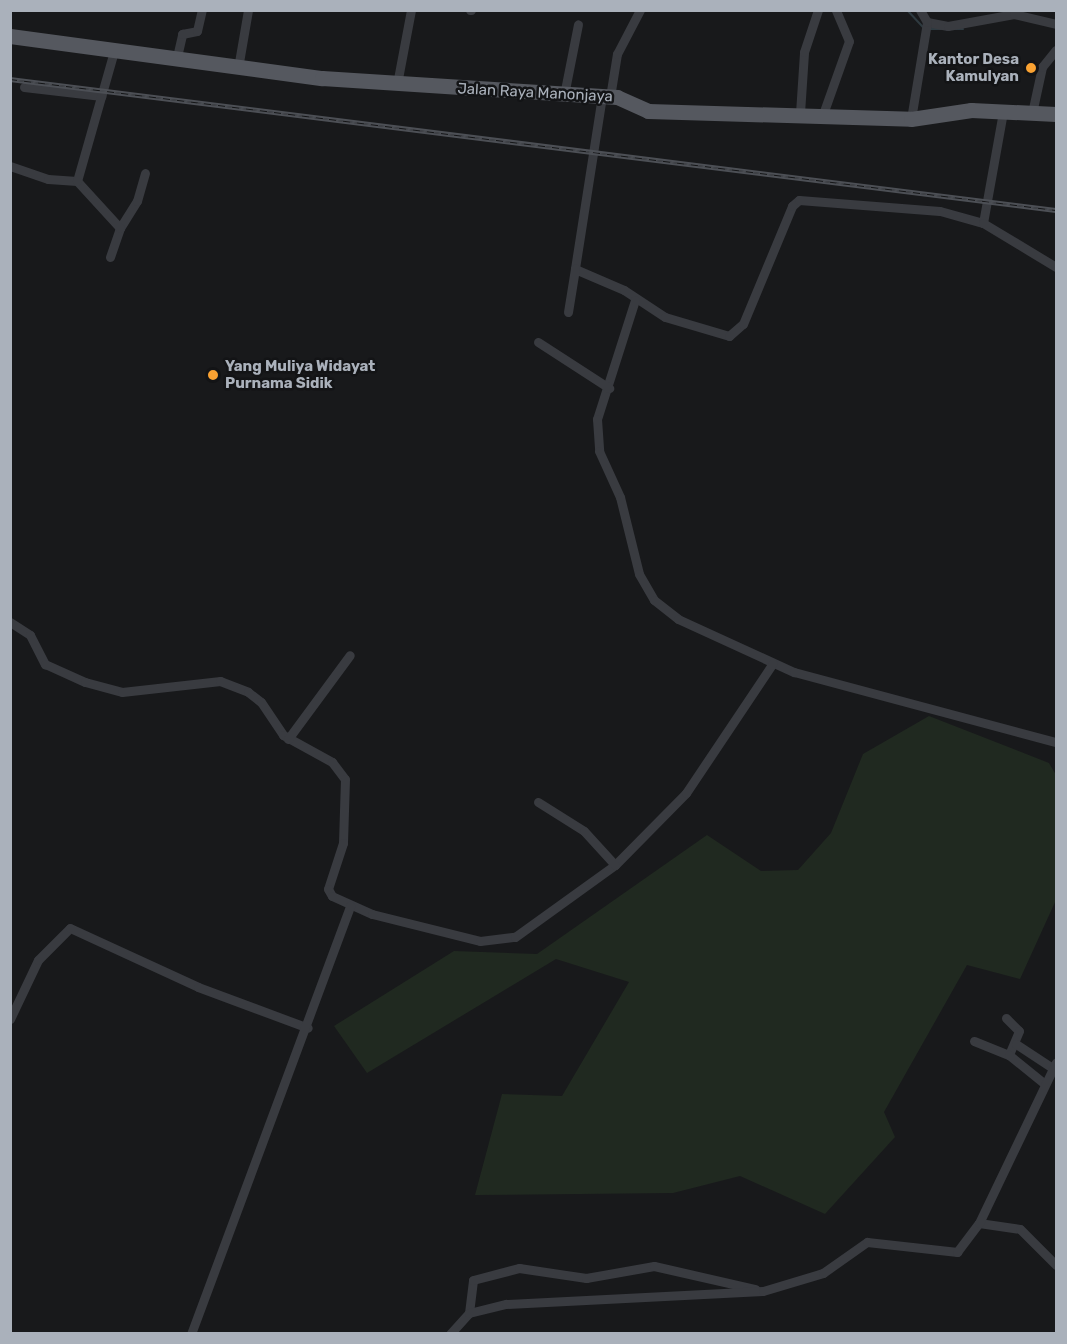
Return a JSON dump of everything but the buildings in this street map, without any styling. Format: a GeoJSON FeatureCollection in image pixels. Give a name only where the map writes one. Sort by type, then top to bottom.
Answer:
{"type":"FeatureCollection","features":[{"type":"Feature","properties":{"kind":"main road","name":"Jalan Raya Manonjaya"},"geometry":{"type":"LineString","coordinates":[[10,36],[238,68],[397,84],[625,98],[644,111],[800,113],[911,118],[970,110],[1056,114]]}},
{"type":"Feature","properties":{"kind":"street"},"geometry":{"type":"LineString","coordinates":[[238,68],[248,10]]}},
{"type":"Feature","properties":{"kind":"street"},"geometry":{"type":"LineString","coordinates":[[397,84],[411,10]]}},
{"type":"Feature","properties":{"kind":"street"},"geometry":{"type":"LineString","coordinates":[[568,312],[606,97],[617,54],[640,10]]}},
{"type":"Feature","properties":{"kind":"street"},"geometry":{"type":"LineString","coordinates":[[800,113],[804,52],[818,10]]}},
{"type":"Feature","properties":{"kind":"street"},"geometry":{"type":"LineString","coordinates":[[823,114],[849,41],[837,10]]}},
{"type":"Feature","properties":{"kind":"street"},"geometry":{"type":"LineString","coordinates":[[911,118],[927,22],[920,10]]}},
{"type":"Feature","properties":{"kind":"street"},"geometry":{"type":"LineString","coordinates":[[176,61],[182,34],[197,31],[199,11]]}},
{"type":"Feature","properties":{"kind":"street"},"geometry":{"type":"LineString","coordinates":[[927,22],[948,26],[1014,14],[1056,24]]}},
{"type":"Feature","properties":{"kind":"street"},"geometry":{"type":"LineString","coordinates":[[564,95],[578,24]]}},
{"type":"Feature","properties":{"kind":"street"},"geometry":{"type":"LineString","coordinates":[[1032,113],[1042,66],[1056,50]]}},
{"type":"Feature","properties":{"kind":"street"},"geometry":{"type":"LineString","coordinates":[[77,181],[114,51]]}},
{"type":"Feature","properties":{"kind":"street"},"geometry":{"type":"LineString","coordinates":[[24,87],[101,96]]}},
{"type":"Feature","properties":{"kind":"street"},"geometry":{"type":"LineString","coordinates":[[983,223],[1003,111]]}},
{"type":"Feature","properties":{"kind":"street"},"geometry":{"type":"LineString","coordinates":[[10,166],[48,179],[77,181],[120,228]]}},
{"type":"Feature","properties":{"kind":"street"},"geometry":{"type":"LineString","coordinates":[[110,257],[120,228],[137,201],[145,172]]}},
{"type":"Feature","properties":{"kind":"street"},"geometry":{"type":"LineString","coordinates":[[575,269],[666,317],[734,336],[792,206],[799,200],[940,211],[983,223],[1056,267]]}},
{"type":"Feature","properties":{"kind":"street"},"geometry":{"type":"LineString","coordinates":[[635,300],[609,388],[597,419],[599,451],[621,497],[645,586],[678,619],[773,663],[1056,742]]}},
{"type":"Feature","properties":{"kind":"street"},"geometry":{"type":"LineString","coordinates":[[538,342],[609,388]]}},
{"type":"Feature","properties":{"kind":"street"},"geometry":{"type":"LineString","coordinates":[[10,622],[30,635],[45,664],[85,682],[122,692],[228,682],[260,701],[288,739],[332,762],[345,779],[343,843],[328,889],[350,906],[480,941],[507,941],[615,865],[690,788],[773,663]]}},
{"type":"Feature","properties":{"kind":"street"},"geometry":{"type":"LineString","coordinates":[[288,739],[350,655]]}},
{"type":"Feature","properties":{"kind":"street"},"geometry":{"type":"LineString","coordinates":[[538,802],[584,831],[615,865]]}},
{"type":"Feature","properties":{"kind":"street"},"geometry":{"type":"LineString","coordinates":[[191,1334],[213,1265],[308,1028],[350,906]]}},
{"type":"Feature","properties":{"kind":"street"},"geometry":{"type":"LineString","coordinates":[[10,1019],[38,960],[70,928],[198,987],[308,1028]]}},
{"type":"Feature","properties":{"kind":"street"},"geometry":{"type":"LineString","coordinates":[[1006,1018],[1018,1027],[1016,1044],[1009,1055]]}},
{"type":"Feature","properties":{"kind":"street"},"geometry":{"type":"LineString","coordinates":[[974,1041],[1009,1055],[1046,1084]]}},
{"type":"Feature","properties":{"kind":"street"},"geometry":{"type":"LineString","coordinates":[[450,1334],[470,1313],[506,1304],[763,1291],[823,1273],[867,1242],[951,1255],[963,1248],[980,1223],[1055,1065],[1016,1044]]}},
{"type":"Feature","properties":{"kind":"street"},"geometry":{"type":"LineString","coordinates":[[980,1223],[1020,1229],[1056,1265]]}},
{"type":"Feature","properties":{"kind":"street"},"geometry":{"type":"LineString","coordinates":[[470,1313],[469,1288],[475,1279],[533,1267],[586,1278],[654,1266],[763,1291]]}},
{"type":"Feature","properties":{"kind":"shaded area"},"geometry":{"type":"Polygon","coordinates":[[[929,716],[1049,763],[1056,775],[1056,900],[1020,979],[967,965],[884,1112],[895,1137],[825,1214],[740,1176],[673,1193],[475,1195],[502,1094],[562,1096],[629,982],[556,959],[367,1073],[334,1026],[454,951],[537,954],[707,835],[761,871],[798,870],[831,833],[863,754],[929,716]]]}},
{"type":"Feature","properties":{"kind":"waterway"},"geometry":{"type":"LineString","coordinates":[[907,10],[924,28]]}},
{"type":"Feature","properties":{"kind":"waterway"},"geometry":{"type":"LineString","coordinates":[[929,29],[963,29]]}},
{"type":"Feature","properties":{"kind":"railway"},"geometry":{"type":"LineString","coordinates":[[10,79],[1056,210]]}},
{"type":"Feature","properties":{"kind":"place","name":"Kantor Desa Kamulyan"},"geometry":{"type":"Point","coordinates":[1031,68]}},
{"type":"Feature","properties":{"kind":"place","name":"Yang Muliya Widayat Purnama Sidik"},"geometry":{"type":"Point","coordinates":[213,375]}}]}
